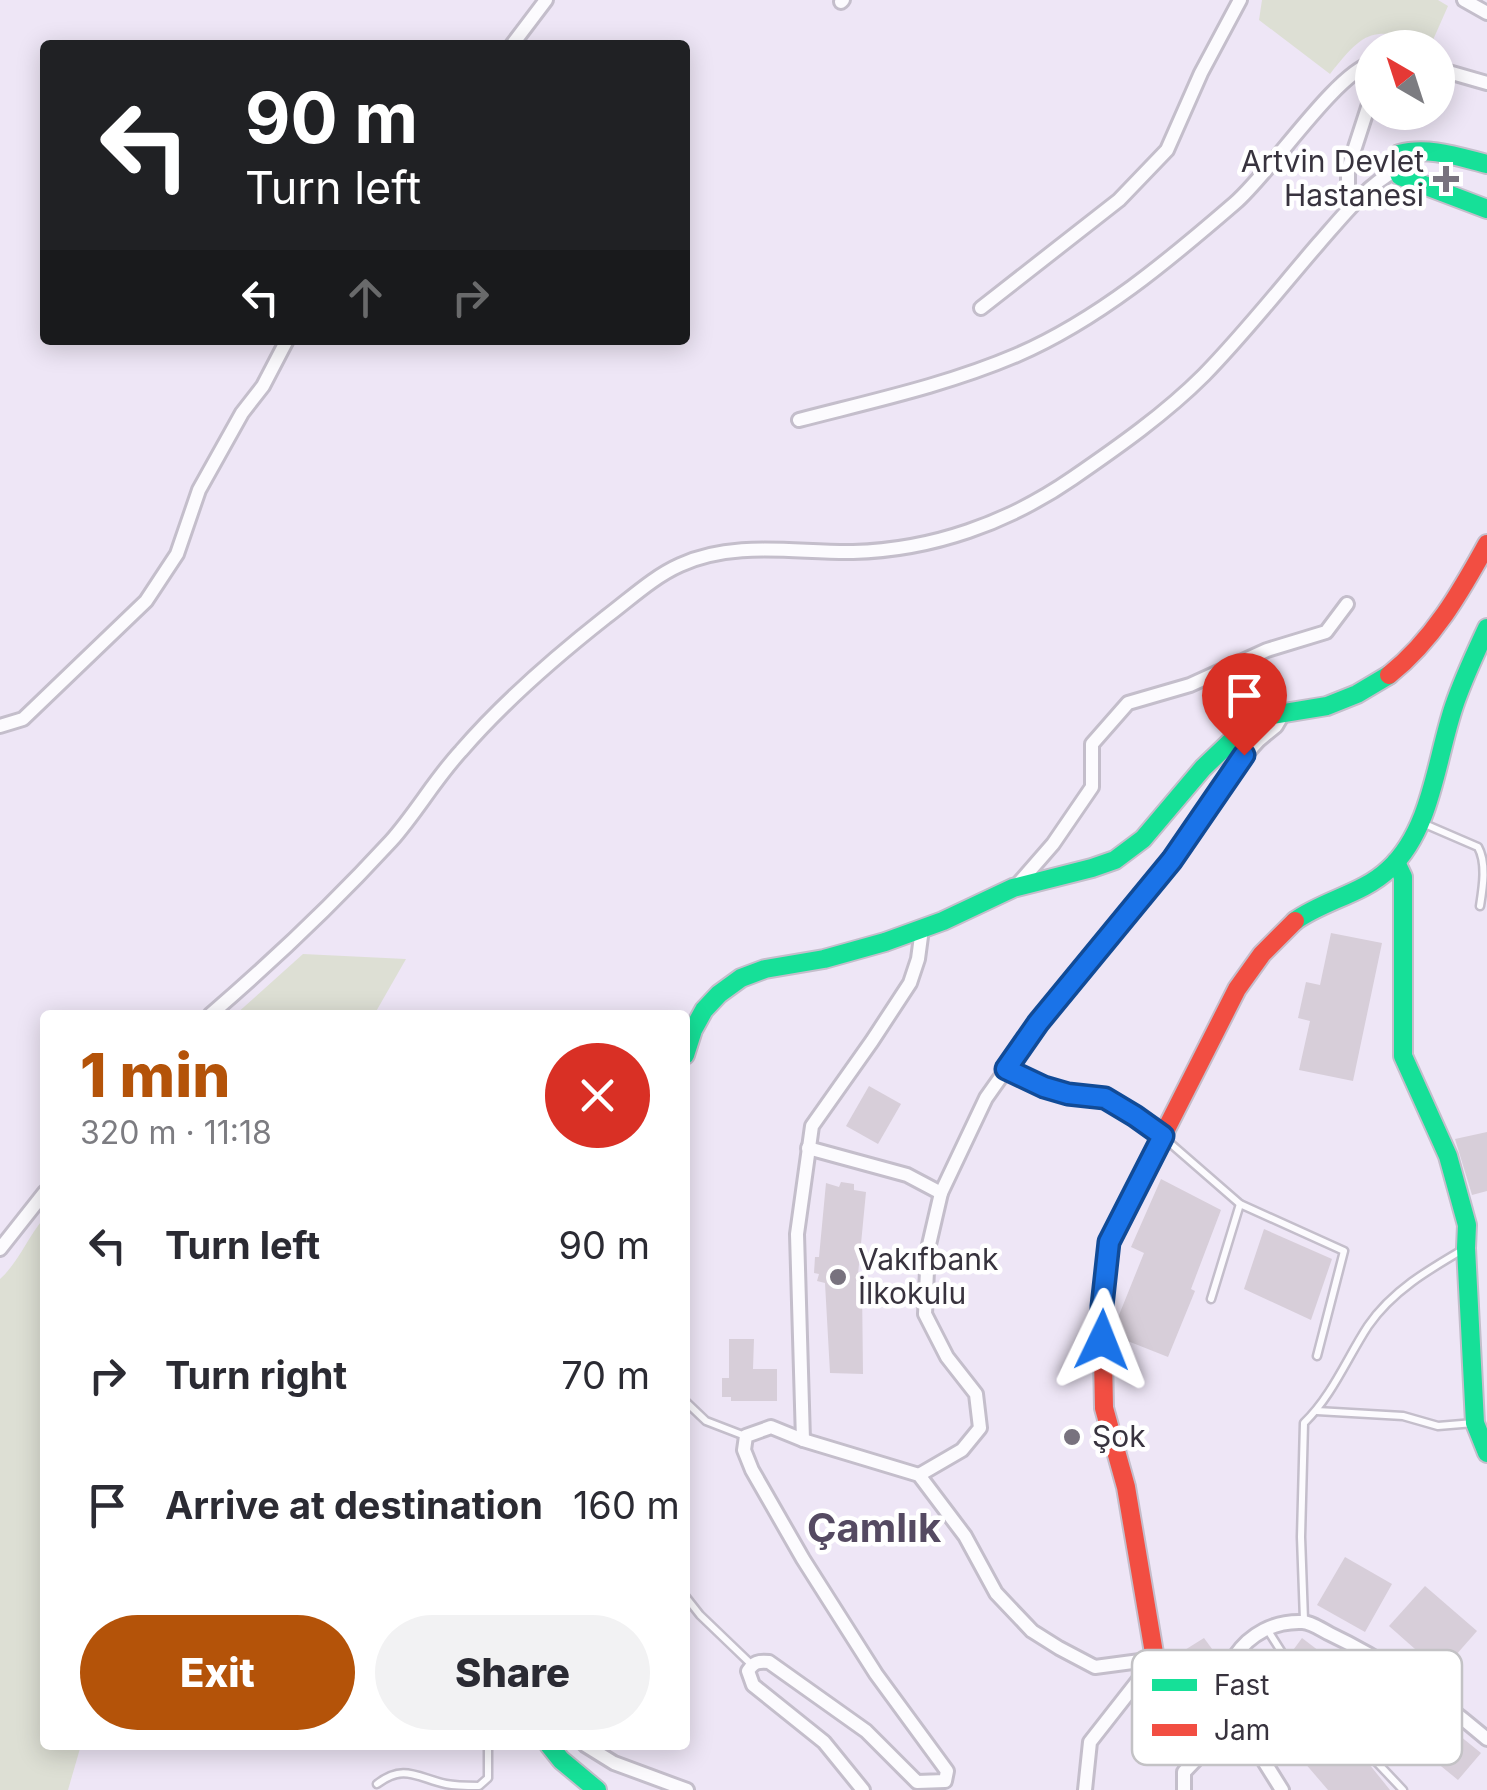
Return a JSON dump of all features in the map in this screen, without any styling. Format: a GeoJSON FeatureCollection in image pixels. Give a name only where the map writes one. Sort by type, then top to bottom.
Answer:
{"type":"FeatureCollection","features":[{"type":"Feature","properties":{"kind":"street"},"geometry":{"type":"LineString","coordinates":[[516,40],[546,0]]}},
{"type":"Feature","properties":{"kind":"street"},"geometry":{"type":"LineString","coordinates":[[981,308],[1120,200],[1167,150],[1200,74],[1240,0]]}},
{"type":"Feature","properties":{"kind":"street"},"geometry":{"type":"LineString","coordinates":[[1464,0],[1487,13]]}},
{"type":"Feature","properties":{"kind":"street"},"geometry":{"type":"LineString","coordinates":[[798,420],[945,382],[1017,355],[1076,324],[1129,288],[1238,200],[1355,73]]}},
{"type":"Feature","properties":{"kind":"street"},"geometry":{"type":"LineString","coordinates":[[1455,74],[1487,83]]}},
{"type":"Feature","properties":{"kind":"street"},"geometry":{"type":"LineString","coordinates":[[1355,202],[1348,191],[1348,169],[1361,130]]}},
{"type":"Feature","properties":{"kind":"street"},"geometry":{"type":"LineString","coordinates":[[1487,164],[1412,149],[1402,152],[1396,160],[1400,176],[1487,210]]}},
{"type":"Feature","properties":{"kind":"street"},"geometry":{"type":"LineString","coordinates":[[216,1010],[282,953],[356,878],[394,837],[457,755],[506,703],[661,574],[698,558],[735,550],[852,552],[910,546],[977,529],[1043,498],[1160,414],[1204,375],[1355,202],[1396,170]]}},
{"type":"Feature","properties":{"kind":"street"},"geometry":{"type":"LineString","coordinates":[[0,726],[22,719],[146,601],[177,554],[199,490],[284,345]]}},
{"type":"Feature","properties":{"kind":"street"},"geometry":{"type":"LineString","coordinates":[[690,1039],[704,1008],[744,976],[765,968],[805,963],[873,946],[965,912],[1018,885],[1091,868],[1127,854],[1140,844],[1198,773],[1261,717],[1305,712],[1347,699],[1396,671],[1440,626],[1487,544]]}},
{"type":"Feature","properties":{"kind":"street"},"geometry":{"type":"LineString","coordinates":[[1018,885],[1092,788],[1092,744],[1128,703],[1190,684],[1267,650],[1326,632],[1347,604]]}},
{"type":"Feature","properties":{"kind":"street"},"geometry":{"type":"LineString","coordinates":[[1153,1650],[1126,1487],[1104,1408],[1102,1306],[1109,1242],[1237,989],[1267,947],[1299,917],[1378,880],[1404,850],[1419,821],[1453,707],[1487,628]]}},
{"type":"Feature","properties":{"kind":"street"},"geometry":{"type":"LineString","coordinates":[[919,1475],[962,1450],[980,1428],[976,1394],[947,1357],[925,1314],[928,1249],[941,1192],[986,1098],[1038,1023],[1172,860],[1230,772],[1283,714]]}},
{"type":"Feature","properties":{"kind":"street"},"geometry":{"type":"LineString","coordinates":[[1396,862],[1403,877],[1403,1056],[1448,1156],[1468,1225],[1475,1422],[1487,1453]]}},
{"type":"Feature","properties":{"kind":"street"},"geometry":{"type":"LineString","coordinates":[[802,1440],[797,1234],[812,1126],[910,983],[922,929]]}},
{"type":"Feature","properties":{"kind":"street"},"geometry":{"type":"LineString","coordinates":[[808,1148],[907,1175],[941,1192]]}},
{"type":"Feature","properties":{"kind":"street"},"geometry":{"type":"LineString","coordinates":[[0,1249],[40,1198]]}},
{"type":"Feature","properties":{"kind":"street"},"geometry":{"type":"LineString","coordinates":[[864,1790],[824,1742],[752,1684],[748,1671],[752,1665],[757,1661],[769,1662],[866,1732],[916,1782],[945,1781],[947,1771],[876,1674],[786,1530],[748,1460],[744,1450],[746,1436],[771,1426],[802,1440],[919,1475],[965,1536],[996,1593],[1032,1631],[1095,1667],[1132,1662]]}},
{"type":"Feature","properties":{"kind":"street"},"geometry":{"type":"LineString","coordinates":[[1239,1650],[1246,1640],[1266,1628],[1304,1621],[1364,1650]]}},
{"type":"Feature","properties":{"kind":"street"},"geometry":{"type":"LineString","coordinates":[[1085,1790],[1090,1742],[1132,1688]]}},
{"type":"Feature","properties":{"kind":"street"},"geometry":{"type":"LineString","coordinates":[[1462,1718],[1487,1739]]}},
{"type":"Feature","properties":{"kind":"street"},"geometry":{"type":"LineString","coordinates":[[553,1750],[597,1790]]}},
{"type":"Feature","properties":{"kind":"street"},"geometry":{"type":"LineString","coordinates":[[594,1750],[614,1763],[687,1790]]}},
{"type":"Feature","properties":{"kind":"street"},"geometry":{"type":"LineString","coordinates":[[1184,1790],[1184,1772],[1191,1765]]}},
{"type":"Feature","properties":{"kind":"street"},"geometry":{"type":"LineString","coordinates":[[1266,1765],[1282,1790]]}},
{"type":"Feature","properties":{"kind":"lane"},"geometry":{"type":"LineString","coordinates":[[1419,821],[1483,851],[1486,862],[1480,906]]}},
{"type":"Feature","properties":{"kind":"lane"},"geometry":{"type":"LineString","coordinates":[[1006,1069],[1044,1087],[1105,1098],[1163,1136],[1240,1204],[1344,1251],[1317,1356]]}},
{"type":"Feature","properties":{"kind":"lane"},"geometry":{"type":"LineString","coordinates":[[1210,1299],[1240,1204]]}},
{"type":"Feature","properties":{"kind":"lane"},"geometry":{"type":"LineString","coordinates":[[1304,1621],[1304,1423],[1317,1410],[1381,1310],[1418,1277],[1466,1248]]}},
{"type":"Feature","properties":{"kind":"lane"},"geometry":{"type":"LineString","coordinates":[[690,1406],[706,1421],[746,1436]]}},
{"type":"Feature","properties":{"kind":"lane"},"geometry":{"type":"LineString","coordinates":[[1317,1410],[1403,1416],[1438,1426],[1475,1422]]}},
{"type":"Feature","properties":{"kind":"lane"},"geometry":{"type":"LineString","coordinates":[[690,1602],[752,1665]]}},
{"type":"Feature","properties":{"kind":"lane"},"geometry":{"type":"LineString","coordinates":[[1266,1628],[1279,1650]]}},
{"type":"Feature","properties":{"kind":"lane"},"geometry":{"type":"LineString","coordinates":[[376,1784],[402,1772],[448,1785],[478,1786],[488,1778],[488,1750]]}},
{"type":"Feature","properties":{"kind":"lane"},"geometry":{"type":"LineString","coordinates":[[1379,1765],[1403,1790]]}},
{"type":"Feature","properties":{"kind":"shaded area"},"geometry":{"type":"Polygon","coordinates":[[[1262,0],[1438,0],[1448,6],[1437,30],[1355,30],[1355,46],[1330,74],[1259,20],[1262,0]]]}},
{"type":"Feature","properties":{"kind":"shaded area"},"geometry":{"type":"Polygon","coordinates":[[[303,954],[406,959],[377,1010],[241,1010],[303,954]]]}},
{"type":"Feature","properties":{"kind":"shaded area"},"geometry":{"type":"Polygon","coordinates":[[[40,1223],[40,1750],[80,1750],[68,1790],[0,1790],[0,1279],[40,1223]]]}},
{"type":"Feature","properties":{"kind":"building"},"geometry":{"type":"Polygon","coordinates":[[[1331,933],[1382,943],[1353,1081],[1299,1070],[1310,1021],[1298,1018],[1306,982],[1320,985],[1331,933]]]}},
{"type":"Feature","properties":{"kind":"building"},"geometry":{"type":"Polygon","coordinates":[[[869,1086],[901,1104],[878,1144],[846,1126],[869,1086]]]}},
{"type":"Feature","properties":{"kind":"building"},"geometry":{"type":"Polygon","coordinates":[[[1487,1132],[1487,1191],[1472,1195],[1455,1139],[1487,1132]]]}},
{"type":"Feature","properties":{"kind":"building"},"geometry":{"type":"Polygon","coordinates":[[[1161,1179],[1221,1210],[1191,1289],[1195,1291],[1168,1357],[1115,1336],[1115,1325],[1144,1253],[1131,1247],[1161,1179]]]}},
{"type":"Feature","properties":{"kind":"building","name":"Vakıfbank İlkokulu"},"geometry":{"type":"Polygon","coordinates":[[[841,1182],[866,1192],[857,1285],[862,1285],[863,1374],[830,1373],[825,1283],[817,1281],[819,1274],[814,1273],[826,1183],[839,1187],[841,1182]]]}},
{"type":"Feature","properties":{"kind":"building"},"geometry":{"type":"Polygon","coordinates":[[[1264,1229],[1332,1259],[1311,1320],[1244,1289],[1264,1229]]]}},
{"type":"Feature","properties":{"kind":"building"},"geometry":{"type":"Polygon","coordinates":[[[729,1339],[754,1339],[753,1369],[777,1369],[777,1401],[731,1401],[731,1397],[722,1397],[722,1378],[729,1378],[729,1339]]]}},
{"type":"Feature","properties":{"kind":"building"},"geometry":{"type":"Polygon","coordinates":[[[1345,1557],[1392,1584],[1365,1632],[1317,1605],[1345,1557]]]}},
{"type":"Feature","properties":{"kind":"building"},"geometry":{"type":"Polygon","coordinates":[[[1425,1586],[1477,1631],[1460,1650],[1416,1650],[1389,1626],[1425,1586]]]}},
{"type":"Feature","properties":{"kind":"building"},"geometry":{"type":"Polygon","coordinates":[[[1204,1638],[1213,1650],[1185,1650],[1204,1638]]]}},
{"type":"Feature","properties":{"kind":"building"},"geometry":{"type":"Polygon","coordinates":[[[1302,1638],[1318,1650],[1293,1650],[1302,1638]]]}},
{"type":"Feature","properties":{"kind":"building"},"geometry":{"type":"Polygon","coordinates":[[[1462,1738],[1481,1753],[1458,1780],[1440,1765],[1462,1765],[1462,1738]]]}},
{"type":"Feature","properties":{"kind":"building"},"geometry":{"type":"Polygon","coordinates":[[[1307,1765],[1370,1765],[1390,1790],[1328,1790],[1307,1765]]]}},
{"type":"Feature","properties":{"kind":"traffic: fast"},"geometry":{"type":"LineString","coordinates":[[1487,164],[1421,151],[1399,154],[1395,162],[1400,176],[1487,209]]}},
{"type":"Feature","properties":{"kind":"traffic: fast"},"geometry":{"type":"LineString","coordinates":[[1295,921],[1379,878],[1403,853],[1424,814],[1454,706],[1487,628]]}},
{"type":"Feature","properties":{"kind":"traffic: fast"},"geometry":{"type":"LineString","coordinates":[[690,1039],[704,1010],[741,978],[885,942],[943,921],[1013,888],[1115,860],[1143,839],[1203,768],[1248,725],[1266,716],[1327,706],[1389,675]]}},
{"type":"Feature","properties":{"kind":"traffic: fast"},"geometry":{"type":"LineString","coordinates":[[1396,862],[1403,877],[1403,1056],[1448,1156],[1467,1225],[1475,1423],[1487,1453]]}},
{"type":"Feature","properties":{"kind":"traffic: fast"},"geometry":{"type":"LineString","coordinates":[[553,1750],[597,1790]]}},
{"type":"Feature","properties":{"kind":"traffic: jam"},"geometry":{"type":"LineString","coordinates":[[1389,675],[1432,631],[1487,544]]}},
{"type":"Feature","properties":{"kind":"traffic: jam"},"geometry":{"type":"LineString","coordinates":[[1153,1650],[1126,1487],[1104,1408],[1102,1306],[1109,1242],[1237,989],[1262,954],[1295,921]]}},
{"type":"Feature","properties":{"kind":"place","name":"Artvin Devlet Hastanesi"},"geometry":{"type":"Point","coordinates":[1446,179]}},
{"type":"Feature","properties":{"kind":"place","name":"Vakıfbank İlkokulu"},"geometry":{"type":"Point","coordinates":[838,1277]}},
{"type":"Feature","properties":{"kind":"place","name":"Şok"},"geometry":{"type":"Point","coordinates":[1072,1437]}},
{"type":"Feature","properties":{"kind":"district","name":"Çamlık"},"geometry":{"type":"Point","coordinates":[874,1528]}},
{"type":"Feature","properties":{"kind":"route"},"geometry":{"type":"LineString","coordinates":[[1102,1340],[1109,1242],[1163,1136],[1105,1098],[1044,1087],[1006,1069],[1038,1023],[1172,860],[1244,755]]}}]}
